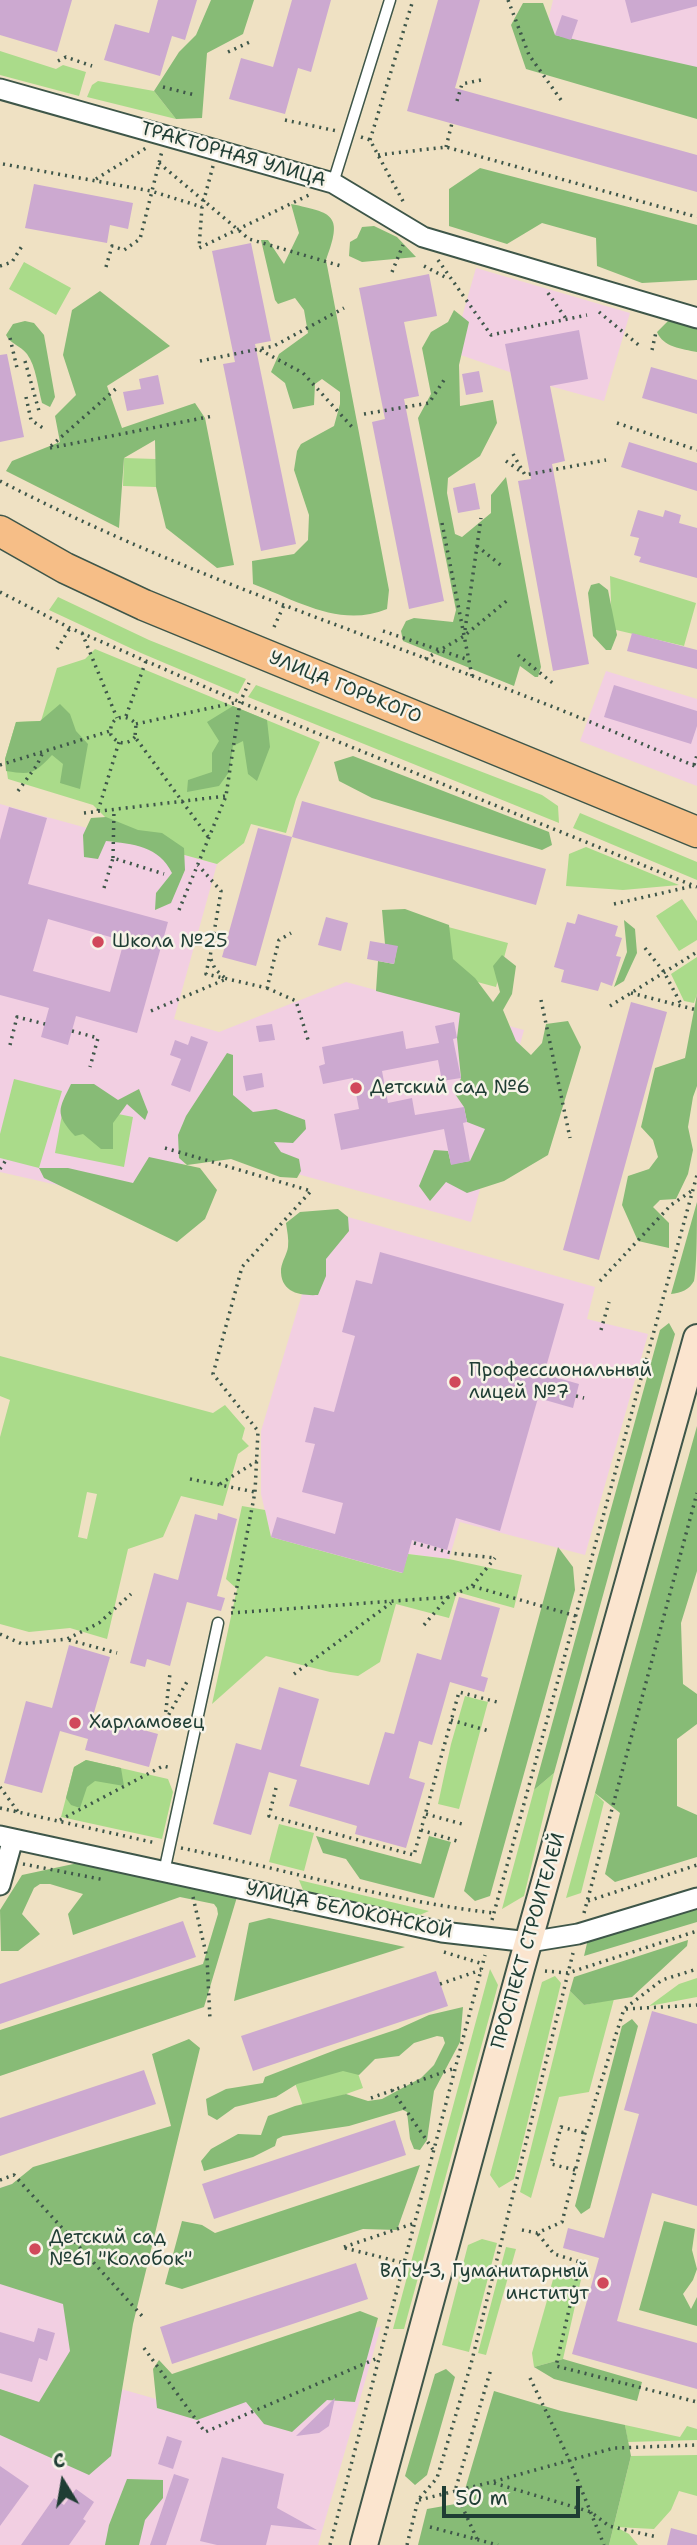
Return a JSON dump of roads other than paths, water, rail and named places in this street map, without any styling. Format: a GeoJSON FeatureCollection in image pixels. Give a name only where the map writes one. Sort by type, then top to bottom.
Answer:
{"type":"FeatureCollection","features":[{"type":"Feature","properties":{"kind":"main road","name":"УЛИЦА ГОРЬКОГО"},"geometry":{"type":"LineString","coordinates":[[0,531],[65,568],[144,605],[697,832]]}},
{"type":"Feature","properties":{"kind":"main road","name":"ПРОСПЕКТ СТРОИТЕЛЕЙ"},"geometry":{"type":"LineString","coordinates":[[364,2545],[697,1338]]}},
{"type":"Feature","properties":{"kind":"street","name":"ТРАКТОРНАЯ УЛИЦА"},"geometry":{"type":"LineString","coordinates":[[3,93],[333,183],[423,237],[697,318]]}},
{"type":"Feature","properties":{"kind":"street","name":"УЛИЦА БЕЛОКОНСКОЙ"},"geometry":{"type":"LineString","coordinates":[[6,1838],[442,1932],[529,1942],[578,1934],[697,1898]]}},
{"type":"Feature","properties":{"kind":"street"},"geometry":{"type":"LineString","coordinates":[[0,1885],[6,1838]]}},
{"type":"Feature","properties":{"kind":"lane"},"geometry":{"type":"LineString","coordinates":[[333,183],[390,0]]}},
{"type":"Feature","properties":{"kind":"lane"},"geometry":{"type":"LineString","coordinates":[[164,1872],[218,1623]]}},
{"type":"Feature","properties":{"kind":"place","name":"Школа №25"},"geometry":{"type":"Point","coordinates":[98,942]}},
{"type":"Feature","properties":{"kind":"place","name":"Детский сад №6"},"geometry":{"type":"Point","coordinates":[356,1088]}},
{"type":"Feature","properties":{"kind":"place","name":"Профессиональный лицей №7"},"geometry":{"type":"Point","coordinates":[455,1382]}},
{"type":"Feature","properties":{"kind":"place","name":"Харламовец"},"geometry":{"type":"Point","coordinates":[75,1723]}},
{"type":"Feature","properties":{"kind":"place","name":"Детский сад №61 \"Колобок\""},"geometry":{"type":"Point","coordinates":[35,2249]}},
{"type":"Feature","properties":{"kind":"place","name":"ВлГУ-3, Гуманитарный институт"},"geometry":{"type":"Point","coordinates":[603,2283]}}]}
